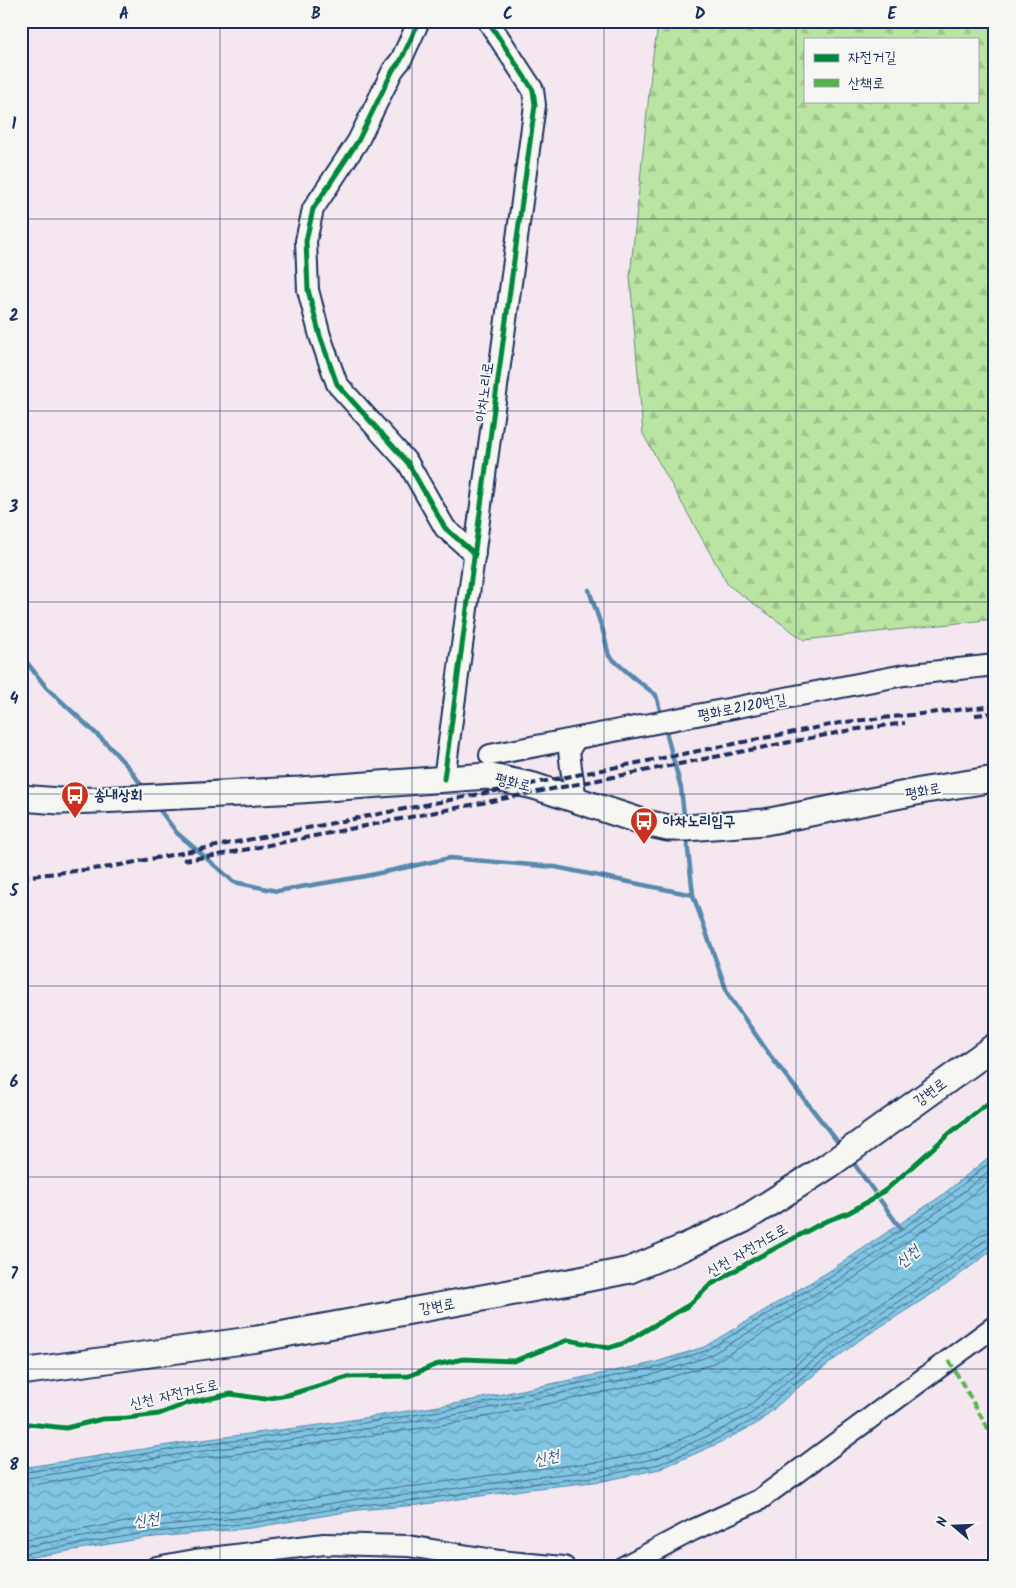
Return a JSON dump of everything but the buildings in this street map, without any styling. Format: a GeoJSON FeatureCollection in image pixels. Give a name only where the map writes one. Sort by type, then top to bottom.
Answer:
{"type":"FeatureCollection","features":[{"type":"Feature","properties":{"kind":"main road","name":"평화로"},"geometry":{"type":"LineString","coordinates":[[21,798],[58,801],[99,800],[300,790],[487,776],[534,786],[646,823],[668,828],[687,828],[766,822],[995,778]]}},
{"type":"Feature","properties":{"kind":"main road","name":"강변로"},"geometry":{"type":"LineString","coordinates":[[21,1372],[257,1339],[630,1270],[743,1220],[828,1166],[995,1046]]}},
{"type":"Feature","properties":{"kind":"street"},"geometry":{"type":"LineString","coordinates":[[419,21],[401,60],[393,70],[358,140],[313,209],[306,241],[308,290],[320,336],[337,384],[408,463],[445,528],[475,554]]}},
{"type":"Feature","properties":{"kind":"street","name":"아차노리로"},"geometry":{"type":"LineString","coordinates":[[444,779],[534,105],[533,90],[488,21]]}},
{"type":"Feature","properties":{"kind":"street","name":"평화로2120번길"},"geometry":{"type":"LineString","coordinates":[[490,755],[575,740],[904,674],[995,665]]}},
{"type":"Feature","properties":{"kind":"street"},"geometry":{"type":"LineString","coordinates":[[575,740],[570,750],[570,768],[576,799]]}},
{"type":"Feature","properties":{"kind":"street"},"geometry":{"type":"LineString","coordinates":[[623,1567],[693,1530],[759,1500],[995,1326]]}},
{"type":"Feature","properties":{"kind":"street"},"geometry":{"type":"LineString","coordinates":[[156,1567],[195,1560],[324,1544],[408,1546],[500,1561],[564,1567]]}},
{"type":"Feature","properties":{"kind":"green space"},"geometry":{"type":"Polygon","coordinates":[[[659,21],[995,21],[995,619],[804,640],[728,585],[643,434],[630,277],[653,55],[659,21]]]}},
{"type":"Feature","properties":{"kind":"water","name":"신천"},"geometry":{"type":"Polygon","coordinates":[[[995,1152],[994,1249],[946,1285],[861,1339],[796,1389],[758,1423],[715,1445],[660,1469],[603,1481],[529,1489],[418,1505],[358,1510],[251,1528],[145,1538],[21,1559],[21,1468],[458,1403],[653,1363],[704,1347],[831,1270],[941,1196],[995,1152]]]}},
{"type":"Feature","properties":{"kind":"waterway"},"geometry":{"type":"LineString","coordinates":[[589,590],[603,631],[609,656],[656,695],[662,718]]}},
{"type":"Feature","properties":{"kind":"waterway"},"geometry":{"type":"LineString","coordinates":[[21,655],[46,687],[106,743],[130,769],[142,786]]}},
{"type":"Feature","properties":{"kind":"waterway"},"geometry":{"type":"LineString","coordinates":[[665,728],[681,788],[684,815]]}},
{"type":"Feature","properties":{"kind":"waterway"},"geometry":{"type":"LineString","coordinates":[[159,809],[177,833],[234,882],[277,891],[366,876],[450,858],[555,867],[693,895],[728,995],[772,1058],[841,1146]]}},
{"type":"Feature","properties":{"kind":"waterway"},"geometry":{"type":"LineString","coordinates":[[687,841],[693,895]]}},
{"type":"Feature","properties":{"kind":"waterway"},"geometry":{"type":"LineString","coordinates":[[850,1158],[901,1229]]}},
{"type":"Feature","properties":{"kind":"railway"},"geometry":{"type":"LineString","coordinates":[[21,877],[110,867],[845,722],[995,706]]}},
{"type":"Feature","properties":{"kind":"railway"},"geometry":{"type":"LineString","coordinates":[[975,715],[995,713]]}},
{"type":"Feature","properties":{"kind":"railway"},"geometry":{"type":"LineString","coordinates":[[183,860],[213,856],[851,730],[905,723]]}},
{"type":"Feature","properties":{"kind":"marked path"},"geometry":{"type":"LineString","coordinates":[[949,1360],[995,1441]]}},
{"type":"Feature","properties":{"kind":"cycle path"},"geometry":{"type":"LineString","coordinates":[[419,21],[401,60],[393,70],[358,141],[313,209],[306,241],[308,290],[320,336],[337,384],[408,463],[445,528],[475,554]]}},
{"type":"Feature","properties":{"kind":"cycle path"},"geometry":{"type":"LineString","coordinates":[[444,779],[535,105],[533,90],[488,21]]}},
{"type":"Feature","properties":{"kind":"cycle path","name":"신천 자전거도로"},"geometry":{"type":"LineString","coordinates":[[21,1425],[29,1424],[66,1428],[102,1419],[159,1414],[188,1403],[231,1394],[264,1399],[288,1395],[348,1377],[409,1376],[435,1365],[463,1359],[514,1361],[568,1340],[609,1348],[624,1343],[689,1305],[710,1285],[824,1222],[848,1213],[871,1200],[887,1189],[950,1133],[995,1098]]}},
{"type":"Feature","properties":{"kind":"place","name":"송내상회"},"geometry":{"type":"Point","coordinates":[75,819]}},
{"type":"Feature","properties":{"kind":"place","name":"아차노리입구"},"geometry":{"type":"Point","coordinates":[644,845]}}]}
